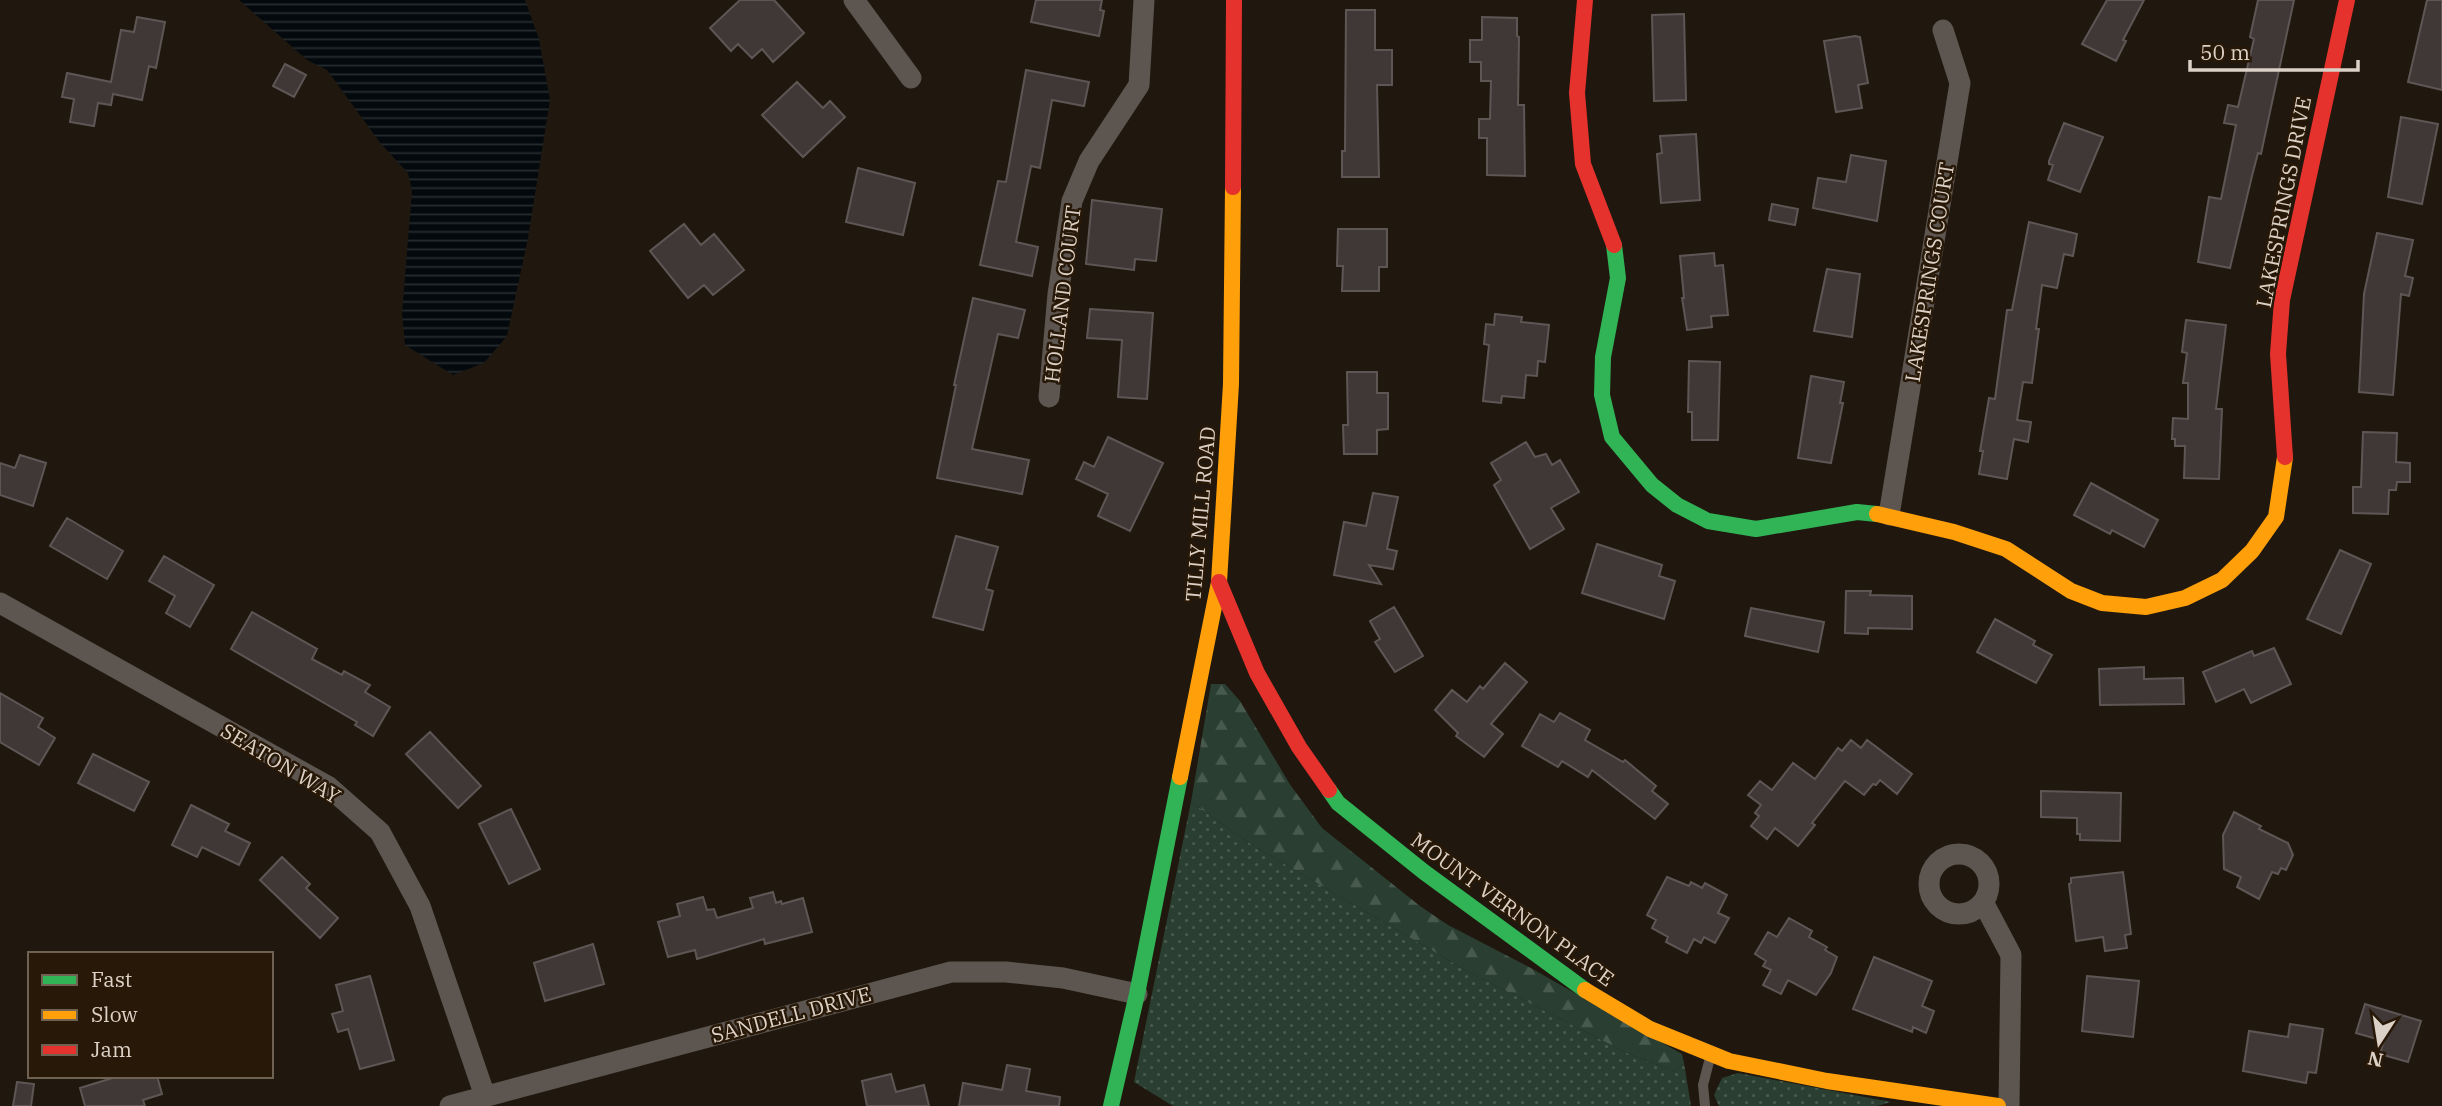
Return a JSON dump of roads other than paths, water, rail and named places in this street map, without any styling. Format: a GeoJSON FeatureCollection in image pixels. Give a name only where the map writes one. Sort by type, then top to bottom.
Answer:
{"type":"FeatureCollection","features":[{"type":"Feature","properties":{"kind":"street"},"geometry":{"type":"LineString","coordinates":[[854,0],[911,78]]}},
{"type":"Feature","properties":{"kind":"street","name":"HOLLAND COURT"},"geometry":{"type":"LineString","coordinates":[[1049,397],[1058,294],[1072,201],[1089,161],[1139,85],[1144,0]]}},
{"type":"Feature","properties":{"kind":"street","name":"TILLY MILL ROAD"},"geometry":{"type":"LineString","coordinates":[[1111,1106],[1137,994],[1219,582],[1231,384],[1234,0]]}},
{"type":"Feature","properties":{"kind":"street","name":"LAKESPRINGS DRIVE"},"geometry":{"type":"LineString","coordinates":[[1584,0],[1577,93],[1583,164],[1616,251],[1618,278],[1603,358],[1602,394],[1612,437],[1653,485],[1677,505],[1709,521],[1756,529],[1857,513],[1889,516],[1954,532],[2006,549],[2071,591],[2102,603],[2146,607],[2185,598],[2222,580],[2252,551],[2276,517],[2285,462],[2278,354],[2282,300],[2347,0]]}},
{"type":"Feature","properties":{"kind":"street","name":"LAKESPRINGS COURT"},"geometry":{"type":"LineString","coordinates":[[1889,516],[1960,83],[1943,30]]}},
{"type":"Feature","properties":{"kind":"street","name":"MOUNT VERNON PLACE"},"geometry":{"type":"LineString","coordinates":[[1219,582],[1257,673],[1299,747],[1338,803],[1424,872],[1581,988],[1650,1029],[1728,1061],[1827,1082],[1998,1106]]}},
{"type":"Feature","properties":{"kind":"street","name":"SEATON WAY"},"geometry":{"type":"LineString","coordinates":[[0,603],[330,787],[380,832],[420,906],[485,1096]]}},
{"type":"Feature","properties":{"kind":"street"},"geometry":{"type":"LineString","coordinates":[[1983,902],[2011,955],[2010,1106]]}},
{"type":"Feature","properties":{"kind":"street","name":"SANDELL DRIVE"},"geometry":{"type":"LineString","coordinates":[[450,1106],[951,972],[1006,972],[1063,978],[1137,994]]}},
{"type":"Feature","properties":{"kind":"lane"},"geometry":{"type":"LineString","coordinates":[[1705,1106],[1703,1085],[1711,1054]]}}]}
